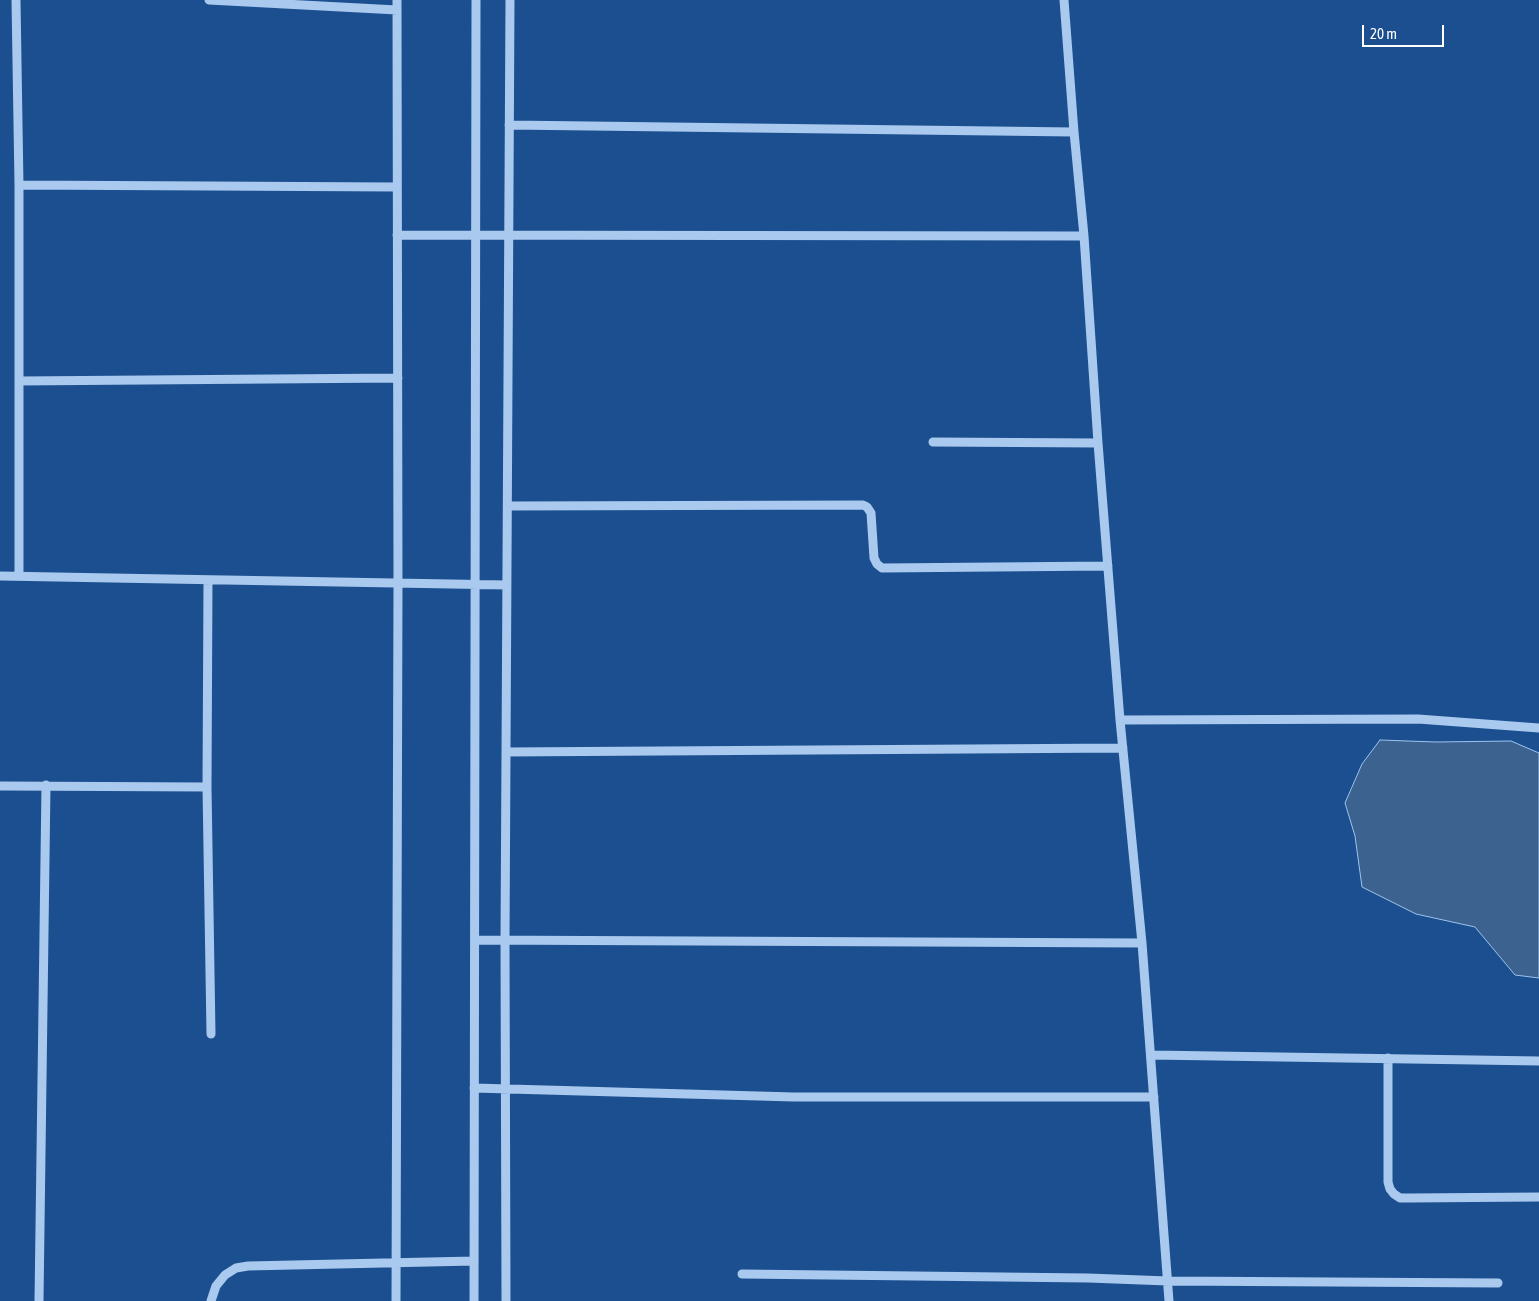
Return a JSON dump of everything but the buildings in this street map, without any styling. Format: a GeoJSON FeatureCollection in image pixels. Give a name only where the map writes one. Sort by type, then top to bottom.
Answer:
{"type":"FeatureCollection","features":[{"type":"Feature","properties":{"kind":"street"},"geometry":{"type":"LineString","coordinates":[[16,0],[19,185],[20,576]]}},
{"type":"Feature","properties":{"kind":"street"},"geometry":{"type":"LineString","coordinates":[[208,0],[397,10]]}},
{"type":"Feature","properties":{"kind":"street"},"geometry":{"type":"LineString","coordinates":[[396,1301],[397,0]]}},
{"type":"Feature","properties":{"kind":"street"},"geometry":{"type":"LineString","coordinates":[[474,1301],[476,0]]}},
{"type":"Feature","properties":{"kind":"street"},"geometry":{"type":"LineString","coordinates":[[506,1301],[506,752],[510,0]]}},
{"type":"Feature","properties":{"kind":"street"},"geometry":{"type":"LineString","coordinates":[[1064,0],[1084,236],[1120,720],[1142,943],[1170,1301]]}},
{"type":"Feature","properties":{"kind":"street"},"geometry":{"type":"LineString","coordinates":[[509,125],[1074,132]]}},
{"type":"Feature","properties":{"kind":"street"},"geometry":{"type":"LineString","coordinates":[[19,185],[396,187]]}},
{"type":"Feature","properties":{"kind":"street"},"geometry":{"type":"LineString","coordinates":[[397,235],[1084,236]]}},
{"type":"Feature","properties":{"kind":"street"},"geometry":{"type":"LineString","coordinates":[[19,381],[398,378]]}},
{"type":"Feature","properties":{"kind":"street"},"geometry":{"type":"LineString","coordinates":[[933,442],[1098,443]]}},
{"type":"Feature","properties":{"kind":"street"},"geometry":{"type":"LineString","coordinates":[[508,506],[863,505],[871,513],[874,558],[876,564],[882,568],[1108,566]]}},
{"type":"Feature","properties":{"kind":"street"},"geometry":{"type":"LineString","coordinates":[[0,576],[507,585]]}},
{"type":"Feature","properties":{"kind":"street"},"geometry":{"type":"LineString","coordinates":[[208,580],[211,1034]]}},
{"type":"Feature","properties":{"kind":"street"},"geometry":{"type":"LineString","coordinates":[[1120,720],[1418,719],[1539,728]]}},
{"type":"Feature","properties":{"kind":"street"},"geometry":{"type":"LineString","coordinates":[[506,752],[1123,748]]}},
{"type":"Feature","properties":{"kind":"street"},"geometry":{"type":"LineString","coordinates":[[38,1301],[46,785]]}},
{"type":"Feature","properties":{"kind":"street"},"geometry":{"type":"LineString","coordinates":[[0,786],[208,786]]}},
{"type":"Feature","properties":{"kind":"street"},"geometry":{"type":"LineString","coordinates":[[475,940],[1142,943]]}},
{"type":"Feature","properties":{"kind":"street"},"geometry":{"type":"LineString","coordinates":[[1151,1055],[1539,1061]]}},
{"type":"Feature","properties":{"kind":"street"},"geometry":{"type":"LineString","coordinates":[[1388,1058],[1388,1182],[1390,1190],[1394,1194],[1400,1198],[1539,1197]]}},
{"type":"Feature","properties":{"kind":"street"},"geometry":{"type":"LineString","coordinates":[[474,1088],[794,1097],[1154,1097]]}},
{"type":"Feature","properties":{"kind":"street"},"geometry":{"type":"LineString","coordinates":[[212,1301],[216,1286],[225,1275],[236,1268],[248,1266],[474,1261]]}},
{"type":"Feature","properties":{"kind":"street"},"geometry":{"type":"LineString","coordinates":[[742,1274],[1088,1278],[1168,1281],[1498,1283]]}},
{"type":"Feature","properties":{"kind":"water"},"geometry":{"type":"Polygon","coordinates":[[[1380,740],[1436,742],[1511,741],[1539,753],[1539,978],[1515,975],[1475,927],[1416,914],[1362,887],[1355,836],[1345,803],[1362,764],[1380,740]]]}}]}
